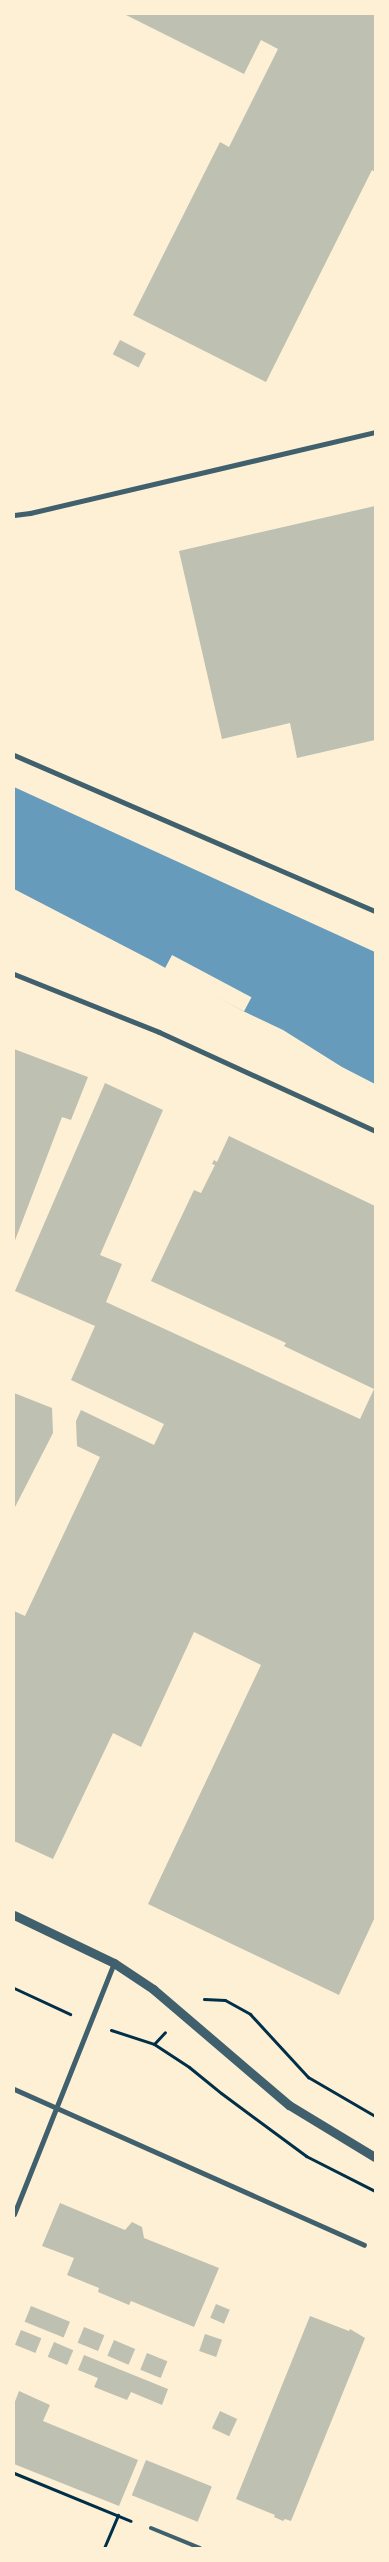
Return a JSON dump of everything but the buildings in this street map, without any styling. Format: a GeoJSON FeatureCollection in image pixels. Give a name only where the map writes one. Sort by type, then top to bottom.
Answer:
{"type":"FeatureCollection","features":[{"type":"Feature","properties":{"kind":"street"},"geometry":{"type":"LineString","coordinates":[[14,515],[30,513],[375,432]]}},
{"type":"Feature","properties":{"kind":"street"},"geometry":{"type":"LineString","coordinates":[[14,756],[375,911]]}},
{"type":"Feature","properties":{"kind":"street"},"geometry":{"type":"LineString","coordinates":[[14,974],[159,1032],[375,1131]]}},
{"type":"Feature","properties":{"kind":"street"},"geometry":{"type":"LineString","coordinates":[[14,1915],[114,1963],[153,1989],[289,2105],[375,2157]]}},
{"type":"Feature","properties":{"kind":"street"},"geometry":{"type":"LineString","coordinates":[[14,2214],[114,1963]]}},
{"type":"Feature","properties":{"kind":"street"},"geometry":{"type":"LineString","coordinates":[[14,2089],[364,2245]]}},
{"type":"Feature","properties":{"kind":"lane"},"geometry":{"type":"LineString","coordinates":[[151,2528],[200,2548]]}},
{"type":"Feature","properties":{"kind":"path"},"geometry":{"type":"LineString","coordinates":[[375,2116],[308,2077],[250,2014],[225,2000],[201,1999],[183,2014],[154,2044],[189,2067],[306,2156],[375,2191]]}},
{"type":"Feature","properties":{"kind":"path"},"geometry":{"type":"LineString","coordinates":[[14,2473],[151,2528]]}},
{"type":"Feature","properties":{"kind":"path"},"geometry":{"type":"LineString","coordinates":[[104,2548],[118,2515]]}},
{"type":"Feature","properties":{"kind":"water"},"geometry":{"type":"Polygon","coordinates":[[[14,787],[375,952],[375,1084],[342,1067],[283,1030],[243,1011],[151,960],[14,889],[14,787]]]}},
{"type":"Feature","properties":{"kind":"pier"},"geometry":{"type":"Polygon","coordinates":[[[172,955],[251,997],[244,1011],[164,969],[172,955]]]}}]}
